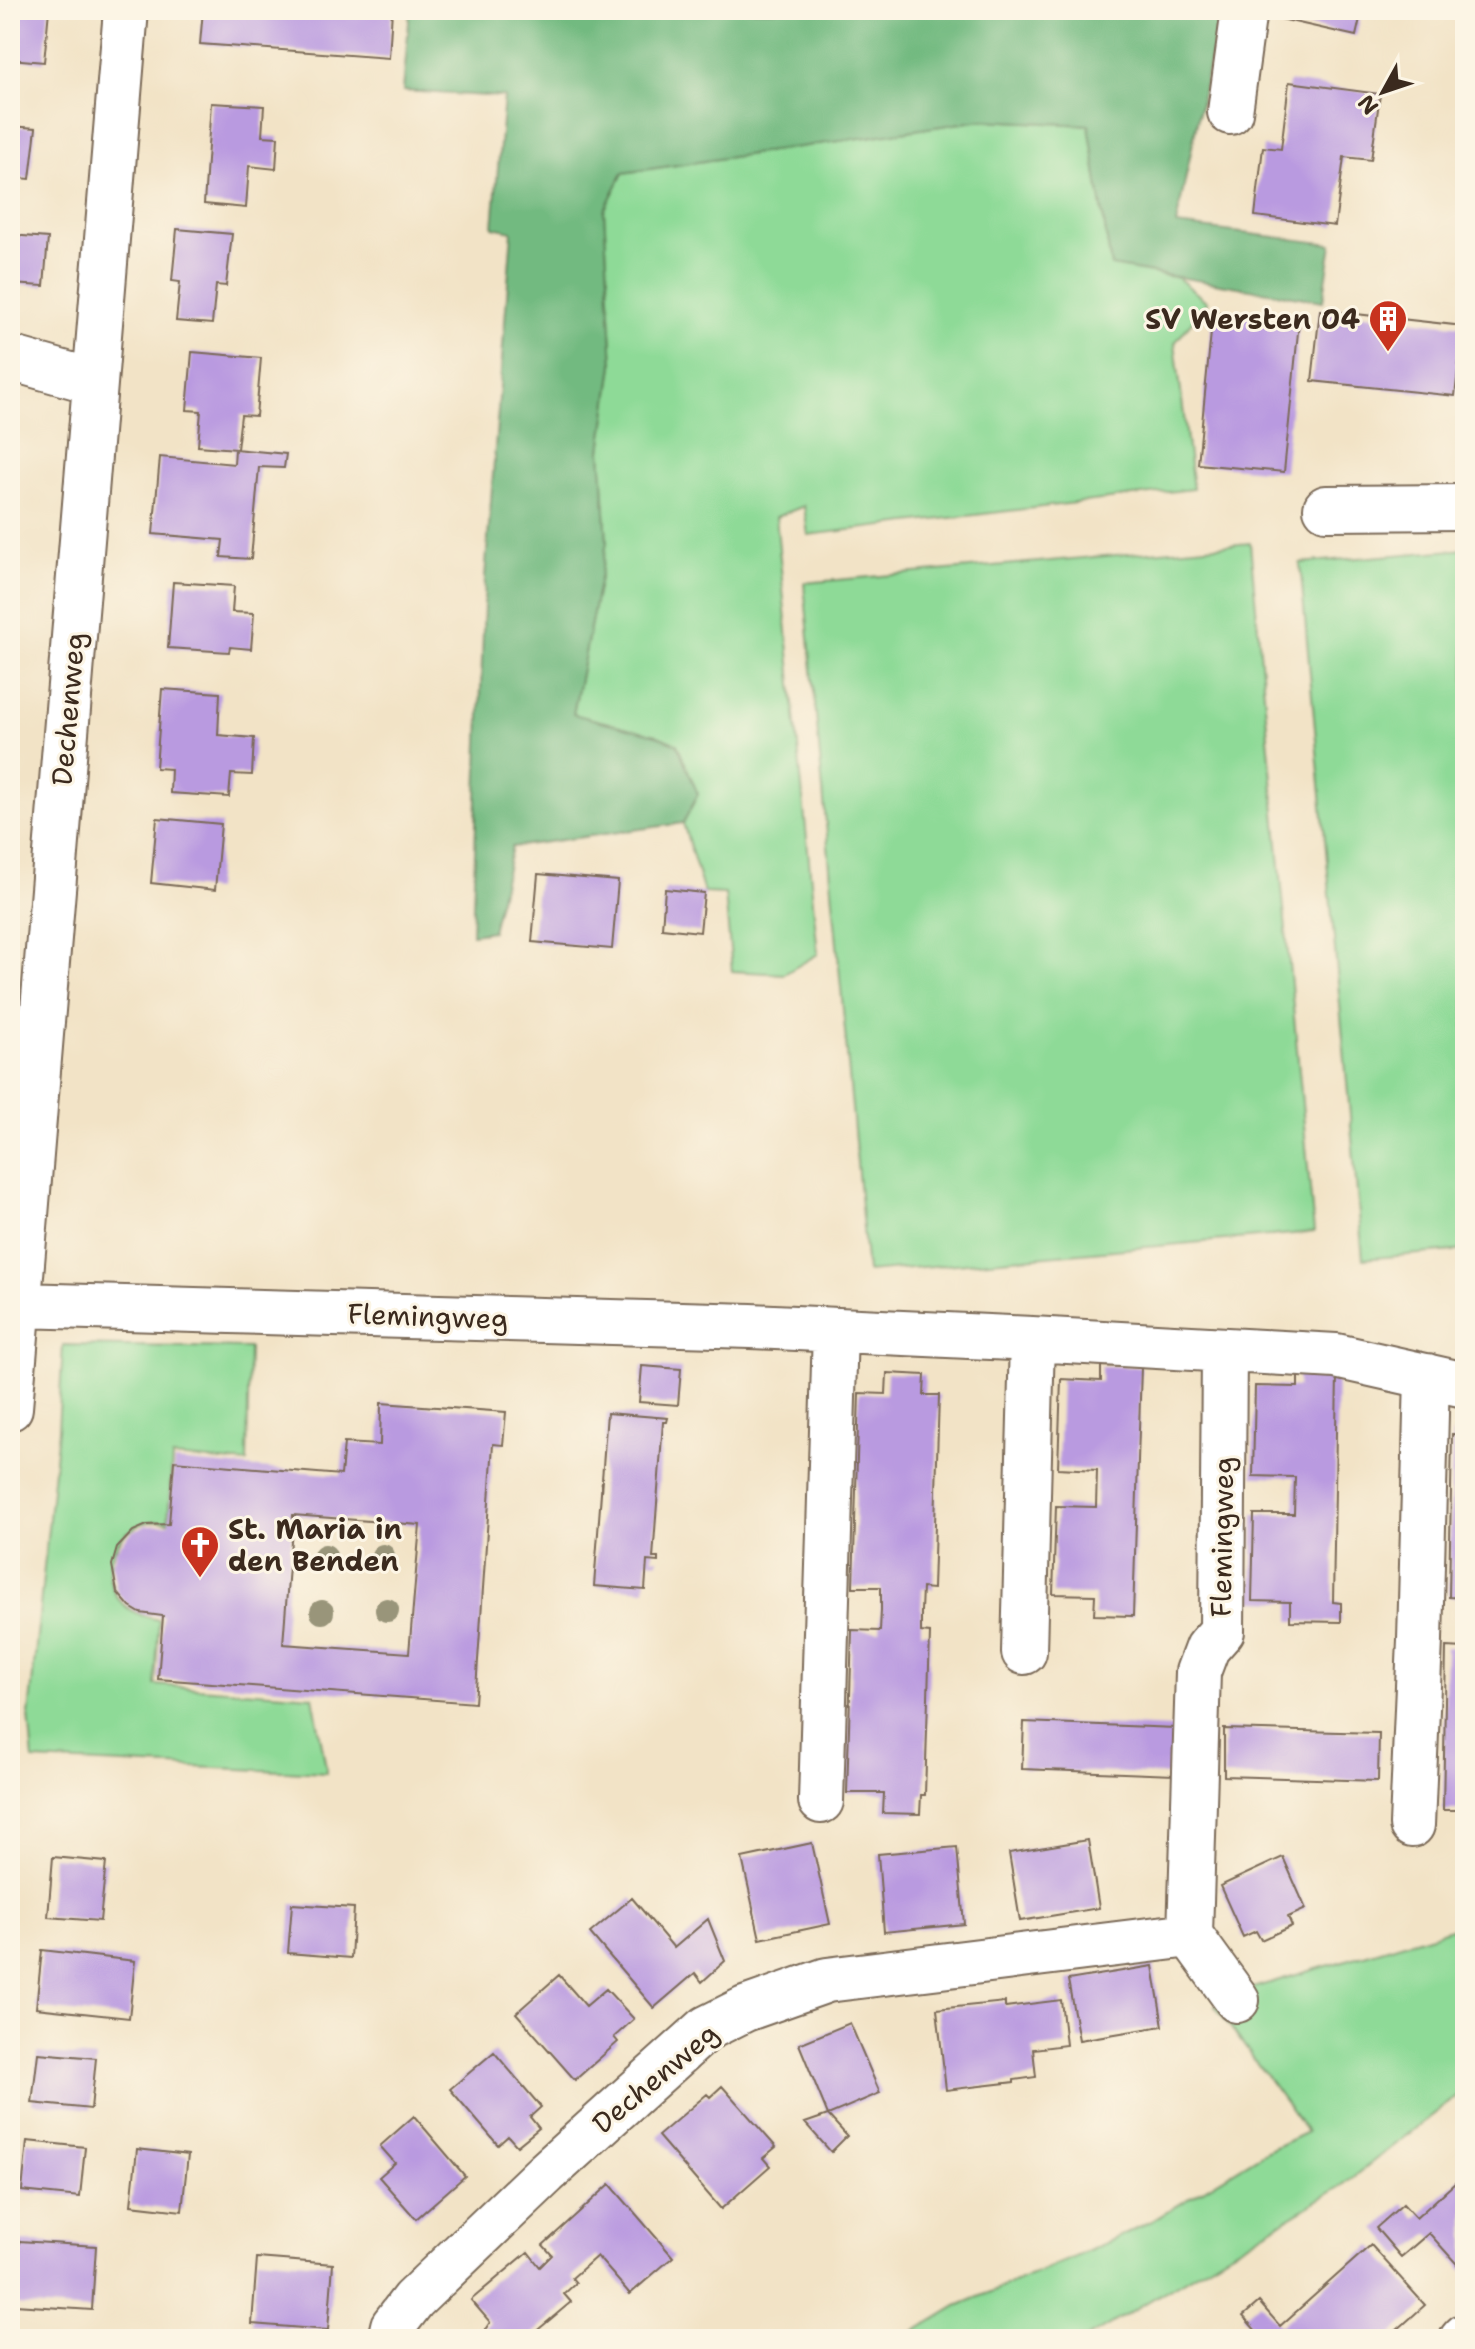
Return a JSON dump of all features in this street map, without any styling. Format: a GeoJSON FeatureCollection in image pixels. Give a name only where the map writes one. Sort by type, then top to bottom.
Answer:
{"type":"FeatureCollection","features":[{"type":"Feature","properties":{"kind":"street","name":"Dechenweg"},"geometry":{"type":"LineString","coordinates":[[11,1380],[20,1305],[126,10]]}},
{"type":"Feature","properties":{"kind":"street"},"geometry":{"type":"LineString","coordinates":[[1230,112],[1244,10]]}},
{"type":"Feature","properties":{"kind":"street"},"geometry":{"type":"LineString","coordinates":[[10,358],[95,382]]}},
{"type":"Feature","properties":{"kind":"street"},"geometry":{"type":"LineString","coordinates":[[1326,508],[1465,507]]}},
{"type":"Feature","properties":{"kind":"street","name":"Flemingweg"},"geometry":{"type":"LineString","coordinates":[[20,1305],[1032,1339],[1336,1356],[1446,1381],[1420,1640],[1412,1825]]}},
{"type":"Feature","properties":{"kind":"street"},"geometry":{"type":"LineString","coordinates":[[821,1801],[835,1330]]}},
{"type":"Feature","properties":{"kind":"street"},"geometry":{"type":"LineString","coordinates":[[1024,1652],[1032,1339]]}},
{"type":"Feature","properties":{"kind":"street","name":"Flemingweg"},"geometry":{"type":"LineString","coordinates":[[1190,1935],[1198,1672],[1207,1648],[1222,1631],[1224,1350]]}},
{"type":"Feature","properties":{"kind":"street","name":"Dechenweg"},"geometry":{"type":"LineString","coordinates":[[390,2339],[393,2326],[413,2300],[546,2173],[707,2028],[773,1997],[827,1980],[1190,1935]]}},
{"type":"Feature","properties":{"kind":"street"},"geometry":{"type":"LineString","coordinates":[[1190,1935],[1237,2000]]}},
{"type":"Feature","properties":{"kind":"green space"},"geometry":{"type":"Polygon","coordinates":[[[410,10],[1220,10],[1176,225],[1332,244],[1323,301],[1111,266],[1089,125],[982,120],[623,173],[604,211],[613,365],[601,451],[607,542],[573,714],[656,735],[677,744],[698,794],[683,823],[512,847],[492,931],[472,934],[485,577],[512,231],[493,227],[504,97],[403,91],[410,10]]]}},
{"type":"Feature","properties":{"kind":"green space"},"geometry":{"type":"Polygon","coordinates":[[[982,120],[1089,125],[1111,266],[1178,278],[1207,302],[1175,343],[1193,489],[808,535],[804,506],[776,517],[818,954],[784,974],[732,971],[725,894],[704,893],[683,823],[698,794],[656,735],[573,715],[607,542],[601,451],[613,365],[604,210],[623,173],[982,120]]]}},
{"type":"Feature","properties":{"kind":"green space"},"geometry":{"type":"Polygon","coordinates":[[[1250,543],[1314,1232],[867,1272],[804,583],[1250,543]]]}},
{"type":"Feature","properties":{"kind":"green space"},"geometry":{"type":"Polygon","coordinates":[[[1465,549],[1465,1250],[1363,1259],[1300,563],[1465,549]]]}},
{"type":"Feature","properties":{"kind":"green space"},"geometry":{"type":"Polygon","coordinates":[[[63,1345],[249,1348],[247,1463],[172,1457],[168,1522],[150,1522],[135,1527],[123,1537],[114,1551],[110,1582],[117,1597],[129,1609],[159,1620],[155,1685],[313,1696],[327,1773],[33,1760],[29,1715],[58,1430],[63,1345]]]}},
{"type":"Feature","properties":{"kind":"green space"},"geometry":{"type":"Polygon","coordinates":[[[1465,1925],[1465,2090],[1340,2187],[1085,2339],[902,2339],[957,2306],[1152,2221],[1265,2152],[1307,2132],[1215,2006],[1246,1990],[1465,1925]]]}},
{"type":"Feature","properties":{"kind":"building"},"geometry":{"type":"Polygon","coordinates":[[[10,10],[49,10],[44,62],[10,59],[10,10]]]}},
{"type":"Feature","properties":{"kind":"building"},"geometry":{"type":"Polygon","coordinates":[[[203,10],[392,10],[389,58],[200,44],[203,10]]]}},
{"type":"Feature","properties":{"kind":"building"},"geometry":{"type":"Polygon","coordinates":[[[1274,10],[1362,10],[1356,36],[1272,17],[1274,10]]]}},
{"type":"Feature","properties":{"kind":"building"},"geometry":{"type":"Polygon","coordinates":[[[1289,82],[1380,94],[1371,160],[1344,157],[1335,226],[1255,216],[1263,147],[1281,149],[1289,82]]]}},
{"type":"Feature","properties":{"kind":"building"},"geometry":{"type":"Polygon","coordinates":[[[211,103],[264,106],[262,136],[278,137],[276,169],[249,166],[246,208],[204,204],[211,103]]]}},
{"type":"Feature","properties":{"kind":"building"},"geometry":{"type":"Polygon","coordinates":[[[10,126],[36,128],[30,179],[10,177],[10,126]]]}},
{"type":"Feature","properties":{"kind":"building"},"geometry":{"type":"Polygon","coordinates":[[[177,229],[232,234],[226,286],[216,285],[212,324],[176,321],[180,282],[172,281],[177,229]]]}},
{"type":"Feature","properties":{"kind":"building"},"geometry":{"type":"Polygon","coordinates":[[[10,235],[48,238],[44,286],[10,284],[10,235]]]}},
{"type":"Feature","properties":{"kind":"building","name":"SV Wersten 04"},"geometry":{"type":"Polygon","coordinates":[[[1320,310],[1463,326],[1455,396],[1312,381],[1320,310]]]}},
{"type":"Feature","properties":{"kind":"building"},"geometry":{"type":"Polygon","coordinates":[[[1213,312],[1299,322],[1284,472],[1198,464],[1213,312]]]}},
{"type":"Feature","properties":{"kind":"building"},"geometry":{"type":"Polygon","coordinates":[[[192,352],[261,358],[256,416],[241,415],[237,449],[198,446],[201,411],[187,410],[192,352]]]}},
{"type":"Feature","properties":{"kind":"building"},"geometry":{"type":"Polygon","coordinates":[[[235,449],[286,454],[284,468],[259,467],[251,559],[221,557],[223,540],[153,534],[160,457],[234,464],[235,449]]]}},
{"type":"Feature","properties":{"kind":"building"},"geometry":{"type":"Polygon","coordinates":[[[173,582],[234,586],[232,612],[254,613],[251,649],[230,647],[229,652],[168,648],[173,582]]]}},
{"type":"Feature","properties":{"kind":"building"},"geometry":{"type":"Polygon","coordinates":[[[162,689],[220,693],[218,735],[254,738],[252,775],[231,774],[229,797],[170,793],[171,769],[156,768],[162,689]]]}},
{"type":"Feature","properties":{"kind":"building"},"geometry":{"type":"Polygon","coordinates":[[[157,818],[221,824],[215,890],[151,883],[157,818]]]}},
{"type":"Feature","properties":{"kind":"building"},"geometry":{"type":"Polygon","coordinates":[[[538,874],[618,881],[612,949],[532,942],[538,874]]]}},
{"type":"Feature","properties":{"kind":"building"},"geometry":{"type":"Polygon","coordinates":[[[665,889],[704,893],[700,932],[662,928],[665,889]]]}},
{"type":"Feature","properties":{"kind":"building"},"geometry":{"type":"Polygon","coordinates":[[[642,1366],[681,1369],[678,1405],[639,1402],[642,1366]]]}},
{"type":"Feature","properties":{"kind":"building"},"geometry":{"type":"Polygon","coordinates":[[[1101,1366],[1141,1367],[1133,1616],[1094,1615],[1095,1595],[1053,1594],[1056,1506],[1096,1507],[1097,1470],[1058,1468],[1061,1379],[1101,1381],[1101,1366]]]}},
{"type":"Feature","properties":{"kind":"building"},"geometry":{"type":"Polygon","coordinates":[[[887,1373],[925,1375],[924,1395],[939,1395],[933,1589],[922,1588],[921,1632],[930,1633],[925,1795],[921,1795],[920,1814],[883,1813],[884,1793],[847,1793],[852,1630],[880,1631],[881,1610],[881,1587],[853,1587],[859,1393],[886,1394],[887,1373]]]}},
{"type":"Feature","properties":{"kind":"building"},"geometry":{"type":"Polygon","coordinates":[[[1298,1373],[1337,1374],[1333,1602],[1341,1603],[1341,1622],[1290,1621],[1290,1602],[1252,1601],[1254,1514],[1294,1514],[1295,1477],[1253,1476],[1255,1386],[1298,1387],[1298,1373]]]}},
{"type":"Feature","properties":{"kind":"building"},"geometry":{"type":"Polygon","coordinates":[[[381,1403],[506,1412],[503,1445],[493,1444],[475,1703],[158,1679],[163,1616],[140,1613],[130,1607],[117,1592],[112,1565],[117,1548],[133,1531],[147,1525],[169,1524],[174,1461],[341,1475],[344,1443],[380,1445],[381,1403]],[[293,1515],[283,1644],[409,1653],[420,1525],[293,1515]]]}},
{"type":"Feature","properties":{"kind":"building"},"geometry":{"type":"Polygon","coordinates":[[[607,1413],[668,1418],[667,1422],[663,1422],[653,1558],[658,1558],[658,1562],[647,1561],[645,1590],[594,1586],[607,1413]]]}},
{"type":"Feature","properties":{"kind":"building"},"geometry":{"type":"Polygon","coordinates":[[[1452,1434],[1465,1435],[1465,1598],[1449,1597],[1452,1434]]]}},
{"type":"Feature","properties":{"kind":"building"},"geometry":{"type":"Polygon","coordinates":[[[1446,1647],[1465,1648],[1465,1810],[1443,1810],[1446,1647]]]}},
{"type":"Feature","properties":{"kind":"building"},"geometry":{"type":"Polygon","coordinates":[[[1024,1722],[1176,1728],[1174,1775],[1022,1769],[1024,1722]]]}},
{"type":"Feature","properties":{"kind":"building"},"geometry":{"type":"Polygon","coordinates":[[[1224,1729],[1379,1733],[1378,1781],[1224,1776],[1224,1729]]]}},
{"type":"Feature","properties":{"kind":"building"},"geometry":{"type":"Polygon","coordinates":[[[1088,1840],[1099,1908],[1020,1921],[1009,1853],[1088,1840]]]}},
{"type":"Feature","properties":{"kind":"building"},"geometry":{"type":"Polygon","coordinates":[[[812,1843],[830,1924],[760,1939],[742,1858],[812,1843]]]}},
{"type":"Feature","properties":{"kind":"building"},"geometry":{"type":"Polygon","coordinates":[[[957,1847],[964,1924],[884,1932],[878,1854],[957,1847]]]}},
{"type":"Feature","properties":{"kind":"building"},"geometry":{"type":"Polygon","coordinates":[[[53,1857],[106,1862],[100,1921],[48,1917],[53,1857]]]}},
{"type":"Feature","properties":{"kind":"building"},"geometry":{"type":"Polygon","coordinates":[[[1283,1857],[1306,1909],[1288,1917],[1292,1926],[1261,1940],[1256,1931],[1243,1937],[1220,1886],[1283,1857]]]}},
{"type":"Feature","properties":{"kind":"building"},"geometry":{"type":"Polygon","coordinates":[[[632,1898],[674,1948],[708,1919],[725,1961],[702,1982],[695,1973],[654,2008],[590,1933],[632,1898]]]}},
{"type":"Feature","properties":{"kind":"building"},"geometry":{"type":"Polygon","coordinates":[[[292,1904],[354,1908],[351,1958],[288,1953],[292,1904]]]}},
{"type":"Feature","properties":{"kind":"building"},"geometry":{"type":"Polygon","coordinates":[[[42,1950],[135,1961],[129,2018],[36,2008],[42,1950]]]}},
{"type":"Feature","properties":{"kind":"building"},"geometry":{"type":"Polygon","coordinates":[[[1153,1966],[1163,2026],[1079,2040],[1068,1980],[1153,1966]]]}},
{"type":"Feature","properties":{"kind":"building"},"geometry":{"type":"Polygon","coordinates":[[[559,1975],[586,2006],[606,1989],[634,2019],[614,2037],[618,2042],[575,2080],[516,2013],[559,1975]]]}},
{"type":"Feature","properties":{"kind":"building"},"geometry":{"type":"Polygon","coordinates":[[[1061,2000],[1066,2045],[1033,2049],[1036,2077],[946,2090],[937,2009],[1005,2002],[1005,2007],[1061,2000]]]}},
{"type":"Feature","properties":{"kind":"building"},"geometry":{"type":"Polygon","coordinates":[[[850,2023],[880,2093],[828,2115],[799,2044],[850,2023]]]}},
{"type":"Feature","properties":{"kind":"building"},"geometry":{"type":"Polygon","coordinates":[[[494,2052],[541,2107],[530,2117],[539,2128],[517,2146],[508,2136],[498,2145],[450,2089],[494,2052]]]}},
{"type":"Feature","properties":{"kind":"building"},"geometry":{"type":"Polygon","coordinates":[[[38,2053],[96,2058],[91,2109],[32,2103],[38,2053]]]}},
{"type":"Feature","properties":{"kind":"building"},"geometry":{"type":"Polygon","coordinates":[[[722,2086],[776,2147],[763,2158],[770,2166],[721,2209],[658,2136],[707,2094],[710,2097],[722,2086]]]}},
{"type":"Feature","properties":{"kind":"building"},"geometry":{"type":"Polygon","coordinates":[[[828,2115],[847,2136],[831,2152],[805,2123],[828,2115]]]}},
{"type":"Feature","properties":{"kind":"building"},"geometry":{"type":"Polygon","coordinates":[[[414,2116],[465,2176],[416,2219],[379,2177],[395,2163],[380,2146],[414,2116]]]}},
{"type":"Feature","properties":{"kind":"building"},"geometry":{"type":"Polygon","coordinates":[[[27,2141],[85,2147],[80,2197],[22,2191],[27,2141]]]}},
{"type":"Feature","properties":{"kind":"building"},"geometry":{"type":"Polygon","coordinates":[[[137,2149],[188,2155],[182,2211],[131,2205],[137,2149]]]}},
{"type":"Feature","properties":{"kind":"building"},"geometry":{"type":"Polygon","coordinates":[[[1465,2174],[1465,2269],[1463,2271],[1429,2233],[1401,2257],[1376,2228],[1403,2204],[1416,2218],[1465,2174]]]}},
{"type":"Feature","properties":{"kind":"building"},"geometry":{"type":"Polygon","coordinates":[[[610,2184],[673,2257],[630,2294],[597,2256],[572,2278],[576,2283],[564,2294],[571,2302],[527,2339],[479,2339],[490,2322],[471,2300],[528,2252],[540,2267],[552,2255],[543,2245],[610,2184]]]}},
{"type":"Feature","properties":{"kind":"building"},"geometry":{"type":"Polygon","coordinates":[[[19,2241],[96,2246],[92,2310],[15,2305],[19,2241]]]}},
{"type":"Feature","properties":{"kind":"building"},"geometry":{"type":"Polygon","coordinates":[[[1371,2245],[1425,2305],[1387,2339],[1263,2339],[1243,2316],[1259,2302],[1280,2326],[1371,2245]]]}},
{"type":"Feature","properties":{"kind":"building"},"geometry":{"type":"Polygon","coordinates":[[[257,2258],[333,2264],[328,2330],[252,2324],[257,2258]]]}},
{"type":"Feature","properties":{"kind":"place","name":"SV Wersten 04"},"geometry":{"type":"Point","coordinates":[1388,353]}},
{"type":"Feature","properties":{"kind":"place","name":"St. Maria in den Benden"},"geometry":{"type":"Point","coordinates":[200,1579]}}]}
